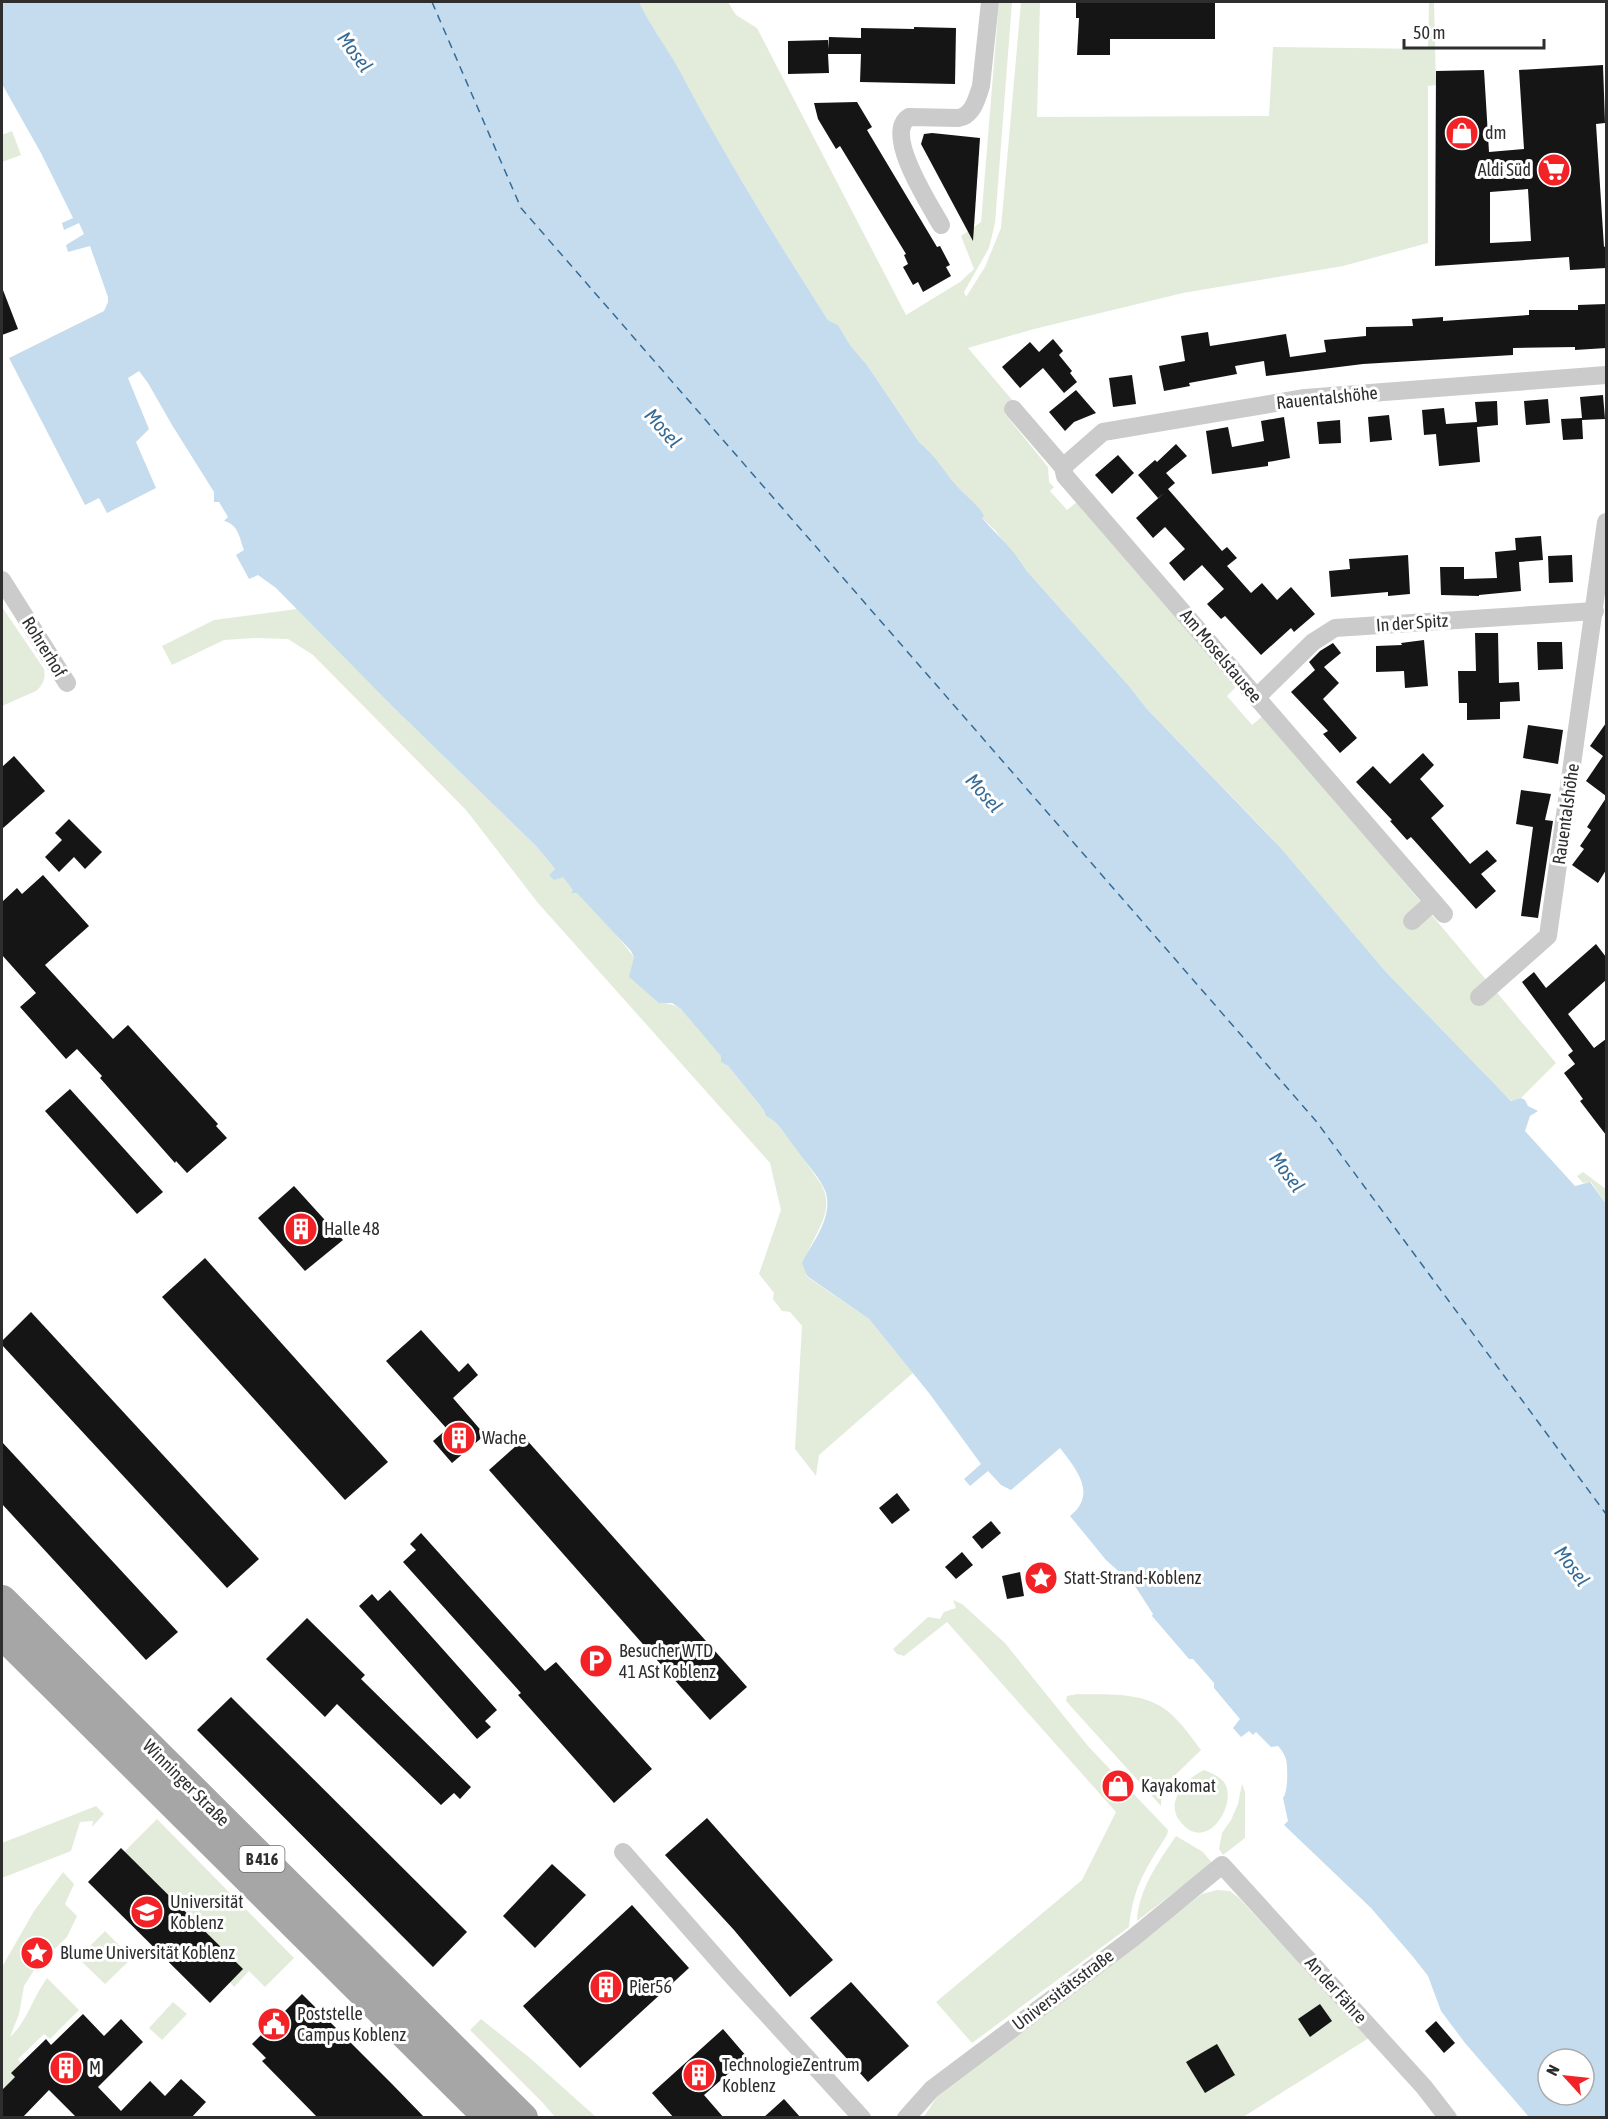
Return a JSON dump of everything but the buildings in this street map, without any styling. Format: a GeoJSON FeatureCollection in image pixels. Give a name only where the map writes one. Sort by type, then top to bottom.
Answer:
{"type":"FeatureCollection","features":[{"type":"Feature","properties":{"kind":"main road","name":"Winninger Straße"},"geometry":{"type":"LineString","coordinates":[[2,1600],[523,2118]]}},
{"type":"Feature","properties":{"kind":"main road","name":"Winninger Straße"},"geometry":{"type":"LineString","coordinates":[[2,1634],[489,2118]]}},
{"type":"Feature","properties":{"kind":"street"},"geometry":{"type":"LineString","coordinates":[[941,225],[911,170],[900,131],[902,124],[909,117],[965,117],[977,99],[981,86],[990,2]]}},
{"type":"Feature","properties":{"kind":"street","name":"Rauentalshöhe"},"geometry":{"type":"LineString","coordinates":[[1064,467],[1103,432],[1226,411],[1305,398],[1606,375]]}},
{"type":"Feature","properties":{"kind":"street","name":"Am Moselstausee"},"geometry":{"type":"LineString","coordinates":[[1013,409],[1064,467],[1065,476],[1438,908],[1412,921]]}},
{"type":"Feature","properties":{"kind":"street","name":"Rauentalshöhe"},"geometry":{"type":"LineString","coordinates":[[1479,997],[1548,936],[1606,522]]}},
{"type":"Feature","properties":{"kind":"street","name":"Rohrerhof"},"geometry":{"type":"LineString","coordinates":[[2,580],[67,683]]}},
{"type":"Feature","properties":{"kind":"street","name":"In der Spitz"},"geometry":{"type":"LineString","coordinates":[[1256,698],[1313,642],[1335,628],[1595,611]]}},
{"type":"Feature","properties":{"kind":"street"},"geometry":{"type":"LineString","coordinates":[[623,1852],[862,2118]]}},
{"type":"Feature","properties":{"kind":"street","name":"Universitätsstraße"},"geometry":{"type":"LineString","coordinates":[[906,2118],[932,2089],[1132,1938],[1222,1865]]}},
{"type":"Feature","properties":{"kind":"street","name":"An der Fähre"},"geometry":{"type":"LineString","coordinates":[[1222,1865],[1416,2079],[1448,2118]]}},
{"type":"Feature","properties":{"kind":"green space"},"geometry":{"type":"Polygon","coordinates":[[[639,2],[728,2],[736,15],[757,28],[906,315],[960,282],[974,269],[961,236],[981,222],[999,2],[1012,2],[995,223],[989,248],[964,292],[966,297],[985,267],[1001,228],[1021,2],[1040,2],[1037,117],[1269,116],[1273,47],[1428,49],[1429,2],[1434,2],[1436,85],[1428,86],[1428,243],[1343,266],[1183,293],[1034,329],[968,348],[1013,401],[1006,406],[1005,414],[1048,467],[1049,482],[1054,487],[1050,491],[1067,510],[1077,502],[1236,687],[1227,696],[1252,725],[1264,715],[1556,1063],[1521,1098],[1512,1101],[1506,1096],[1386,972],[1268,834],[1147,709],[919,442],[838,325],[828,320],[769,227],[639,2]]]}},
{"type":"Feature","properties":{"kind":"green space"},"geometry":{"type":"Polygon","coordinates":[[[12,131],[21,155],[2,162],[2,135],[12,131]]]}},
{"type":"Feature","properties":{"kind":"green space"},"geometry":{"type":"Polygon","coordinates":[[[2,607],[44,669],[45,675],[36,691],[2,706],[2,607]]]}},
{"type":"Feature","properties":{"kind":"green space"},"geometry":{"type":"Polygon","coordinates":[[[297,609],[391,705],[537,847],[555,869],[549,875],[563,877],[609,926],[634,957],[630,977],[660,1003],[679,1008],[703,1030],[721,1056],[721,1062],[728,1066],[763,1109],[766,1116],[787,1136],[821,1184],[825,1193],[826,1210],[807,1254],[806,1276],[869,1319],[913,1373],[819,1455],[816,1476],[795,1449],[802,1326],[790,1312],[782,1311],[773,1299],[774,1293],[759,1274],[781,1210],[770,1163],[538,903],[466,810],[313,655],[288,639],[224,640],[172,665],[162,646],[214,620],[297,609]]]}},
{"type":"Feature","properties":{"kind":"green space"},"geometry":{"type":"Polygon","coordinates":[[[1583,1172],[1606,1189],[1606,1204],[1591,1182],[1583,1183],[1577,1176],[1583,1172]]]}},
{"type":"Feature","properties":{"kind":"green space"},"geometry":{"type":"Polygon","coordinates":[[[953,1600],[962,1604],[1005,1643],[1088,1746],[1168,1830],[1137,1889],[1129,1927],[972,2043],[936,2002],[1082,1880],[1116,1812],[947,1622],[904,1656],[897,1654],[893,1649],[928,1617],[940,1619],[944,1612],[956,1608],[953,1600]]]}},
{"type":"Feature","properties":{"kind":"green space"},"geometry":{"type":"Polygon","coordinates":[[[1077,1694],[1127,1696],[1150,1701],[1171,1714],[1201,1750],[1162,1788],[1161,1806],[1066,1701],[1067,1696],[1077,1694]]]}},
{"type":"Feature","properties":{"kind":"green space"},"geometry":{"type":"Polygon","coordinates":[[[1204,1770],[1224,1782],[1227,1802],[1224,1813],[1217,1822],[1209,1830],[1200,1833],[1190,1830],[1180,1821],[1175,1805],[1183,1786],[1204,1770]]]}},
{"type":"Feature","properties":{"kind":"green space"},"geometry":{"type":"Polygon","coordinates":[[[1242,1784],[1245,1792],[1245,1838],[1223,1855],[1219,1849],[1222,1833],[1238,1804],[1242,1784]]]}},
{"type":"Feature","properties":{"kind":"green space"},"geometry":{"type":"Polygon","coordinates":[[[96,1806],[104,1814],[92,1827],[93,1821],[80,1822],[71,1851],[2,1878],[2,1843],[96,1806]]]}},
{"type":"Feature","properties":{"kind":"green space"},"geometry":{"type":"Polygon","coordinates":[[[157,1819],[294,1958],[265,1987],[249,1971],[234,1987],[124,1852],[157,1819]]]}},
{"type":"Feature","properties":{"kind":"green space"},"geometry":{"type":"Polygon","coordinates":[[[1176,1836],[1203,1852],[1212,1863],[1137,1921],[1145,1887],[1176,1836]]]}},
{"type":"Feature","properties":{"kind":"green space"},"geometry":{"type":"Polygon","coordinates":[[[63,1872],[74,1884],[65,1904],[77,1916],[67,1937],[36,1967],[24,1986],[19,2014],[10,2037],[21,2024],[47,1978],[79,2010],[50,2039],[44,2034],[18,2059],[21,2063],[11,2073],[15,2077],[2,2090],[2,1967],[34,1911],[63,1872]]]}},
{"type":"Feature","properties":{"kind":"green space"},"geometry":{"type":"Polygon","coordinates":[[[1217,1890],[1230,1891],[1239,1898],[1369,2038],[1243,2117],[923,2118],[939,2094],[1202,1894],[1217,1890]]]}},
{"type":"Feature","properties":{"kind":"green space"},"geometry":{"type":"Polygon","coordinates":[[[105,1931],[132,1958],[105,1984],[78,1958],[105,1931]]]}},
{"type":"Feature","properties":{"kind":"green space"},"geometry":{"type":"Polygon","coordinates":[[[173,2002],[187,2014],[162,2040],[149,2028],[173,2002]]]}},
{"type":"Feature","properties":{"kind":"green space"},"geometry":{"type":"Polygon","coordinates":[[[481,2019],[530,2058],[596,2117],[555,2117],[470,2030],[481,2019]]]}},
{"type":"Feature","properties":{"kind":"water","name":"Mosel"},"geometry":{"type":"Polygon","coordinates":[[[2,2],[639,2],[769,227],[828,320],[838,325],[919,442],[959,489],[979,508],[984,516],[982,518],[1147,709],[1278,845],[1386,972],[1511,1101],[1521,1098],[1528,1106],[1538,1111],[1530,1116],[1525,1131],[1575,1186],[1590,1182],[1606,1204],[1606,2117],[1529,2117],[1465,2043],[1441,2011],[1428,1976],[1414,1958],[1371,1908],[1284,1825],[1288,1821],[1283,1798],[1286,1791],[1287,1774],[1284,1754],[1278,1746],[1271,1747],[1256,1732],[1253,1735],[1249,1731],[1241,1737],[1233,1728],[1240,1719],[1214,1688],[1214,1683],[1193,1659],[1189,1659],[1152,1616],[1153,1614],[1135,1586],[1106,1560],[1070,1516],[1078,1508],[1082,1499],[1082,1482],[1060,1448],[1011,1490],[1001,1485],[988,1471],[970,1486],[964,1479],[981,1464],[929,1393],[869,1319],[807,1276],[802,1263],[827,1212],[826,1193],[813,1171],[779,1126],[766,1116],[763,1109],[728,1066],[721,1062],[721,1056],[681,1009],[672,1003],[659,1003],[629,977],[634,957],[631,951],[577,893],[571,893],[573,890],[563,877],[554,880],[549,875],[555,869],[537,847],[391,705],[276,588],[258,575],[249,579],[236,555],[244,550],[238,532],[233,525],[224,521],[228,517],[219,502],[214,502],[214,492],[139,371],[128,378],[149,429],[136,442],[156,488],[107,513],[99,498],[85,505],[9,358],[104,311],[108,302],[90,246],[68,252],[66,245],[84,234],[79,223],[64,230],[62,223],[73,218],[41,153],[2,84],[2,2]]]}},
{"type":"Feature","properties":{"kind":"ferry route"},"geometry":{"type":"LineString","coordinates":[[432,2],[521,208],[1316,1121],[1606,1514]]}},
{"type":"Feature","properties":{"kind":"place","name":"dm"},"geometry":{"type":"Point","coordinates":[1462,133]}},
{"type":"Feature","properties":{"kind":"place","name":"Aldi Süd"},"geometry":{"type":"Point","coordinates":[1554,170]}},
{"type":"Feature","properties":{"kind":"place","name":"Halle 48"},"geometry":{"type":"Point","coordinates":[301,1229]}},
{"type":"Feature","properties":{"kind":"place","name":"Wache"},"geometry":{"type":"Point","coordinates":[459,1438]}},
{"type":"Feature","properties":{"kind":"place","name":"Statt-Strand-Koblenz"},"geometry":{"type":"Point","coordinates":[1041,1578]}},
{"type":"Feature","properties":{"kind":"place","name":"Besucher WTD 41 ASt Koblenz"},"geometry":{"type":"Point","coordinates":[596,1661]}},
{"type":"Feature","properties":{"kind":"place","name":"Kayakomat"},"geometry":{"type":"Point","coordinates":[1118,1786]}},
{"type":"Feature","properties":{"kind":"place","name":"Universität Koblenz"},"geometry":{"type":"Point","coordinates":[147,1912]}},
{"type":"Feature","properties":{"kind":"place","name":"Blume Universität Koblenz"},"geometry":{"type":"Point","coordinates":[37,1953]}},
{"type":"Feature","properties":{"kind":"place","name":"Pier56"},"geometry":{"type":"Point","coordinates":[606,1987]}},
{"type":"Feature","properties":{"kind":"place","name":"Poststelle Campus Koblenz"},"geometry":{"type":"Point","coordinates":[274,2024]}},
{"type":"Feature","properties":{"kind":"place","name":"M"},"geometry":{"type":"Point","coordinates":[66,2068]}},
{"type":"Feature","properties":{"kind":"place","name":"TechnologieZentrum Koblenz"},"geometry":{"type":"Point","coordinates":[699,2075]}}]}
